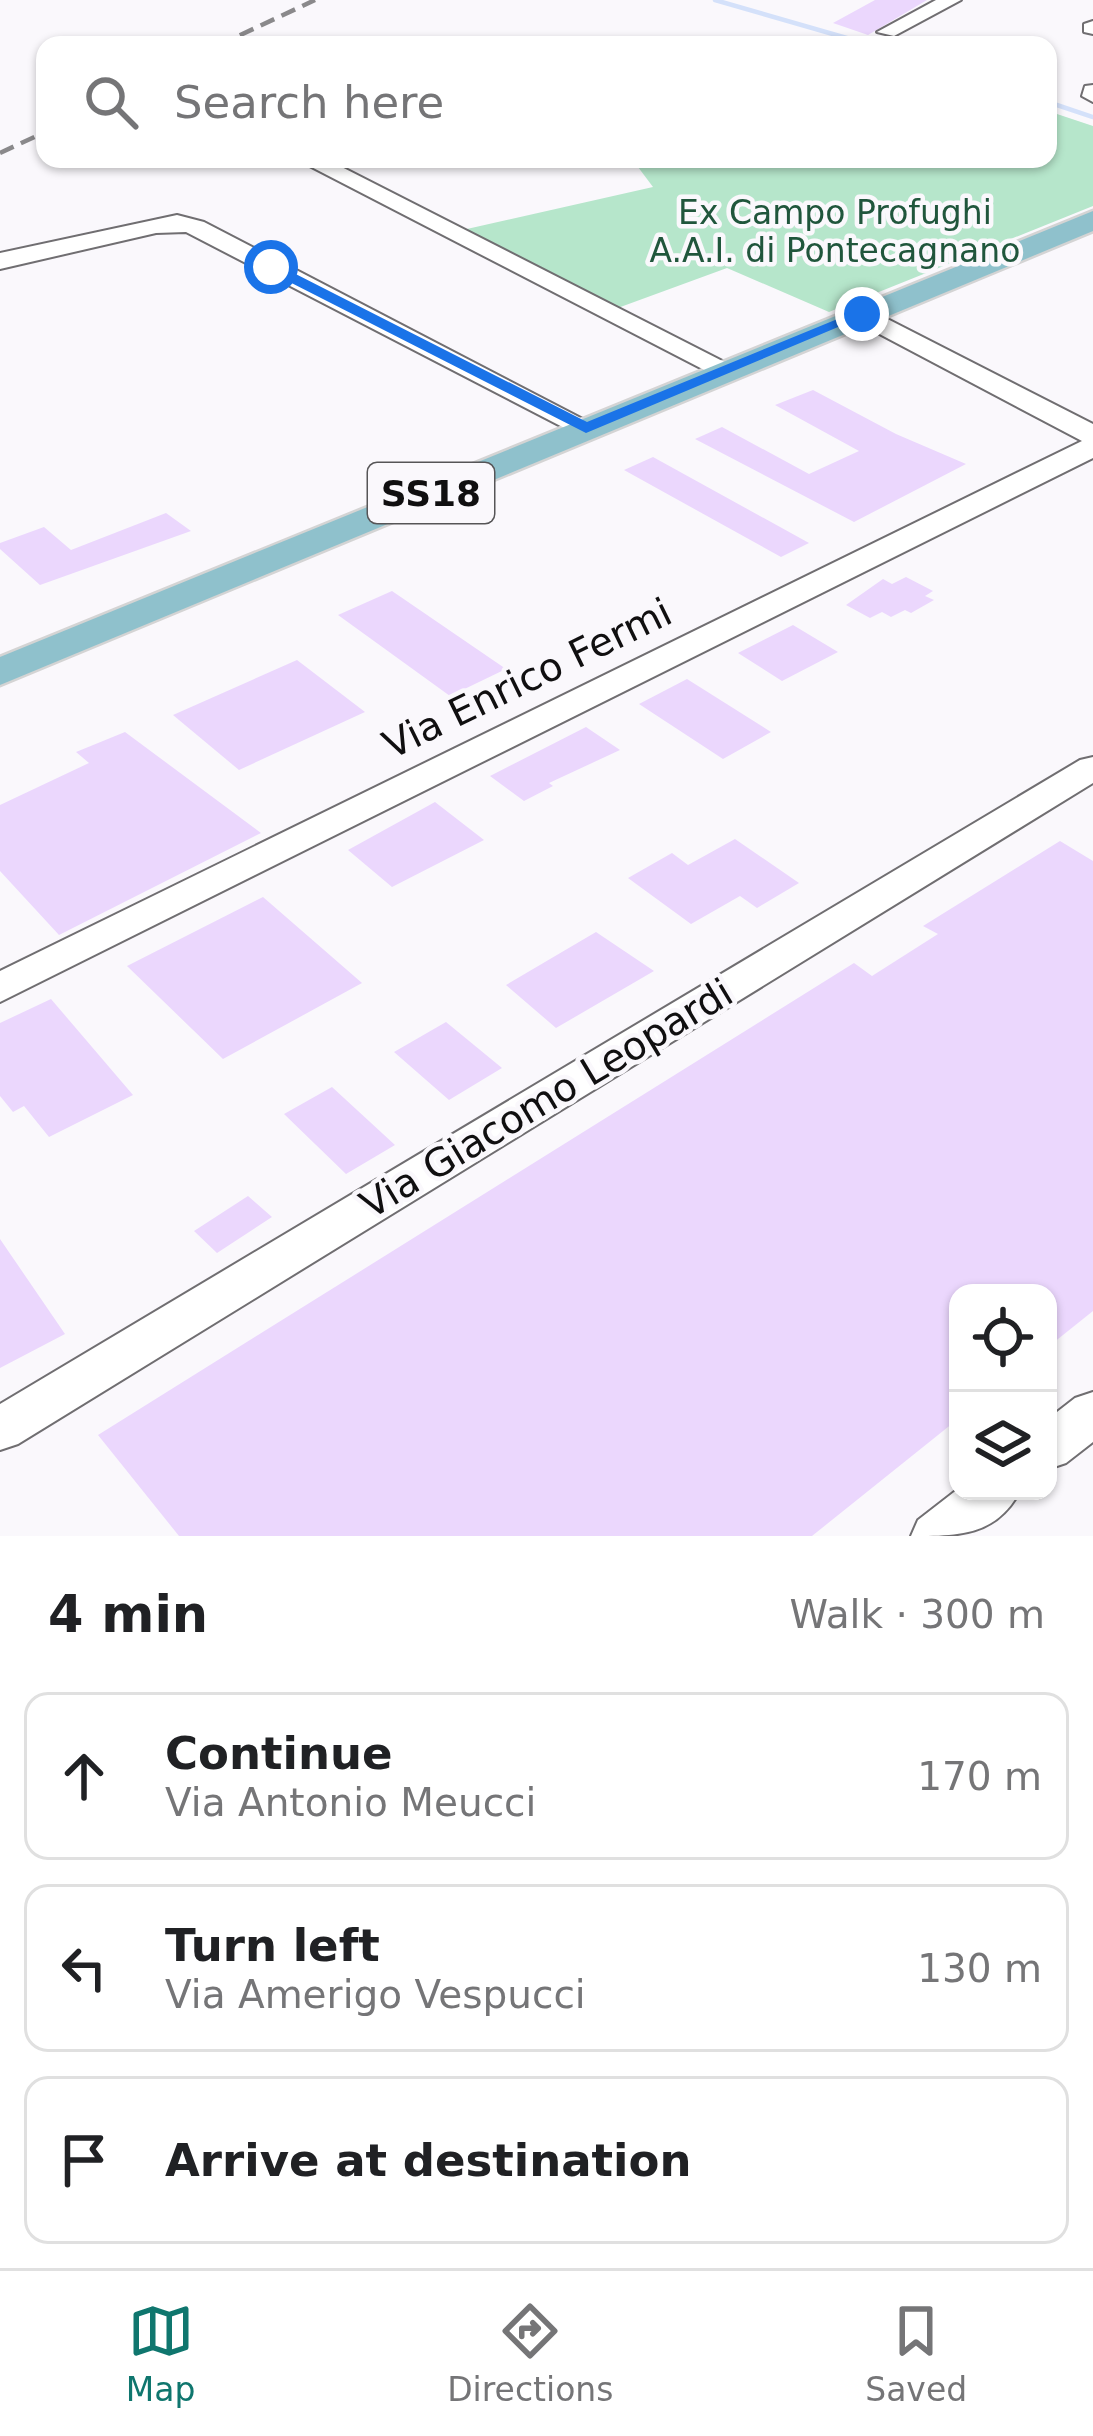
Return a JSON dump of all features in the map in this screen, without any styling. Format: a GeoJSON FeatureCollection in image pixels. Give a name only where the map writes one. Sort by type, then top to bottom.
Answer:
{"type":"FeatureCollection","features":[{"type":"Feature","properties":{"kind":"main road","name":"SS18"},"geometry":{"type":"LineString","coordinates":[[0,672],[1093,220]]}},
{"type":"Feature","properties":{"kind":"street"},"geometry":{"type":"LineString","coordinates":[[887,32],[951,0]]}},
{"type":"Feature","properties":{"kind":"street"},"geometry":{"type":"LineString","coordinates":[[326,168],[726,370]]}},
{"type":"Feature","properties":{"kind":"street"},"geometry":{"type":"LineString","coordinates":[[0,261],[156,226],[195,227],[586,428]]}},
{"type":"Feature","properties":{"kind":"street"},"geometry":{"type":"LineString","coordinates":[[862,314],[1093,435]]}},
{"type":"Feature","properties":{"kind":"street","name":"Via Enrico Fermi"},"geometry":{"type":"LineString","coordinates":[[0,988],[1093,447]]}},
{"type":"Feature","properties":{"kind":"street","name":"Via Giacomo Leopardi"},"geometry":{"type":"LineString","coordinates":[[0,1429],[1093,767]]}},
{"type":"Feature","properties":{"kind":"street"},"geometry":{"type":"LineString","coordinates":[[1057,1441],[1093,1413]]}},
{"type":"Feature","properties":{"kind":"street"},"geometry":{"type":"LineString","coordinates":[[937,1536],[983,1500]]}},
{"type":"Feature","properties":{"kind":"green space","name":"Ex Campo Profughi A.A.I. di Pontecagnano"},"geometry":{"type":"Polygon","coordinates":[[[1057,114],[1093,126],[1093,206],[829,312],[727,268],[615,309],[458,231],[653,187],[639,168],[1057,168],[1057,114]]]}},
{"type":"Feature","properties":{"kind":"building"},"geometry":{"type":"Polygon","coordinates":[[[875,0],[927,0],[868,35],[833,23],[875,0]]]}},
{"type":"Feature","properties":{"kind":"building"},"geometry":{"type":"Polygon","coordinates":[[[813,390],[966,464],[854,522],[695,439],[722,427],[809,474],[859,451],[775,405],[813,390]]]}},
{"type":"Feature","properties":{"kind":"building"},"geometry":{"type":"Polygon","coordinates":[[[653,457],[809,543],[781,557],[624,470],[653,457]]]}},
{"type":"Feature","properties":{"kind":"building"},"geometry":{"type":"Polygon","coordinates":[[[166,513],[191,531],[40,585],[0,549],[0,543],[44,527],[71,550],[166,513]]]}},
{"type":"Feature","properties":{"kind":"building"},"geometry":{"type":"Polygon","coordinates":[[[906,577],[933,591],[925,596],[934,600],[911,613],[905,610],[891,617],[882,612],[870,618],[846,605],[883,579],[892,584],[906,577]]]}},
{"type":"Feature","properties":{"kind":"building"},"geometry":{"type":"Polygon","coordinates":[[[392,591],[506,669],[450,696],[338,615],[392,591]]]}},
{"type":"Feature","properties":{"kind":"building"},"geometry":{"type":"Polygon","coordinates":[[[793,625],[838,652],[782,681],[738,653],[793,625]]]}},
{"type":"Feature","properties":{"kind":"building"},"geometry":{"type":"Polygon","coordinates":[[[297,660],[365,712],[239,770],[173,715],[297,660]]]}},
{"type":"Feature","properties":{"kind":"building"},"geometry":{"type":"Polygon","coordinates":[[[687,679],[771,732],[723,759],[639,704],[687,679]]]}},
{"type":"Feature","properties":{"kind":"building"},"geometry":{"type":"Polygon","coordinates":[[[586,727],[620,750],[549,783],[553,786],[524,801],[490,776],[586,727]]]}},
{"type":"Feature","properties":{"kind":"building"},"geometry":{"type":"Polygon","coordinates":[[[125,732],[261,833],[59,935],[0,871],[0,805],[89,763],[76,752],[125,732]]]}},
{"type":"Feature","properties":{"kind":"building"},"geometry":{"type":"Polygon","coordinates":[[[435,802],[484,840],[392,887],[348,850],[435,802]]]}},
{"type":"Feature","properties":{"kind":"building"},"geometry":{"type":"Polygon","coordinates":[[[735,839],[799,883],[757,908],[740,896],[691,924],[628,878],[672,853],[688,865],[735,839]]]}},
{"type":"Feature","properties":{"kind":"building"},"geometry":{"type":"Polygon","coordinates":[[[1060,841],[1093,861],[1093,1311],[1057,1340],[1057,1284],[949,1284],[949,1426],[812,1536],[179,1536],[98,1435],[854,963],[872,976],[938,934],[923,926],[1060,841]]]}},
{"type":"Feature","properties":{"kind":"building"},"geometry":{"type":"Polygon","coordinates":[[[263,897],[362,983],[223,1059],[127,966],[263,897]]]}},
{"type":"Feature","properties":{"kind":"building"},"geometry":{"type":"Polygon","coordinates":[[[596,932],[654,971],[556,1028],[506,985],[596,932]]]}},
{"type":"Feature","properties":{"kind":"building"},"geometry":{"type":"Polygon","coordinates":[[[51,999],[133,1095],[49,1137],[24,1106],[13,1112],[0,1096],[0,1023],[51,999]]]}},
{"type":"Feature","properties":{"kind":"building"},"geometry":{"type":"Polygon","coordinates":[[[446,1022],[502,1068],[449,1100],[394,1052],[446,1022]]]}},
{"type":"Feature","properties":{"kind":"building"},"geometry":{"type":"Polygon","coordinates":[[[332,1087],[395,1145],[346,1174],[284,1114],[332,1087]]]}},
{"type":"Feature","properties":{"kind":"building"},"geometry":{"type":"Polygon","coordinates":[[[248,1196],[272,1217],[217,1253],[194,1231],[248,1196]]]}},
{"type":"Feature","properties":{"kind":"building"},"geometry":{"type":"Polygon","coordinates":[[[0,1239],[65,1334],[0,1368],[0,1239]]]}},
{"type":"Feature","properties":{"kind":"waterway"},"geometry":{"type":"LineString","coordinates":[[715,0],[840,36]]}},
{"type":"Feature","properties":{"kind":"waterway"},"geometry":{"type":"LineString","coordinates":[[1057,105],[1093,117]]}},
{"type":"Feature","properties":{"kind":"railway"},"geometry":{"type":"LineString","coordinates":[[238,36],[315,0]]}},
{"type":"Feature","properties":{"kind":"railway"},"geometry":{"type":"LineString","coordinates":[[0,153],[36,136]]}},
{"type":"Feature","properties":{"kind":"route"},"geometry":{"type":"LineString","coordinates":[[271,267],[586,428],[862,314]]}}]}
